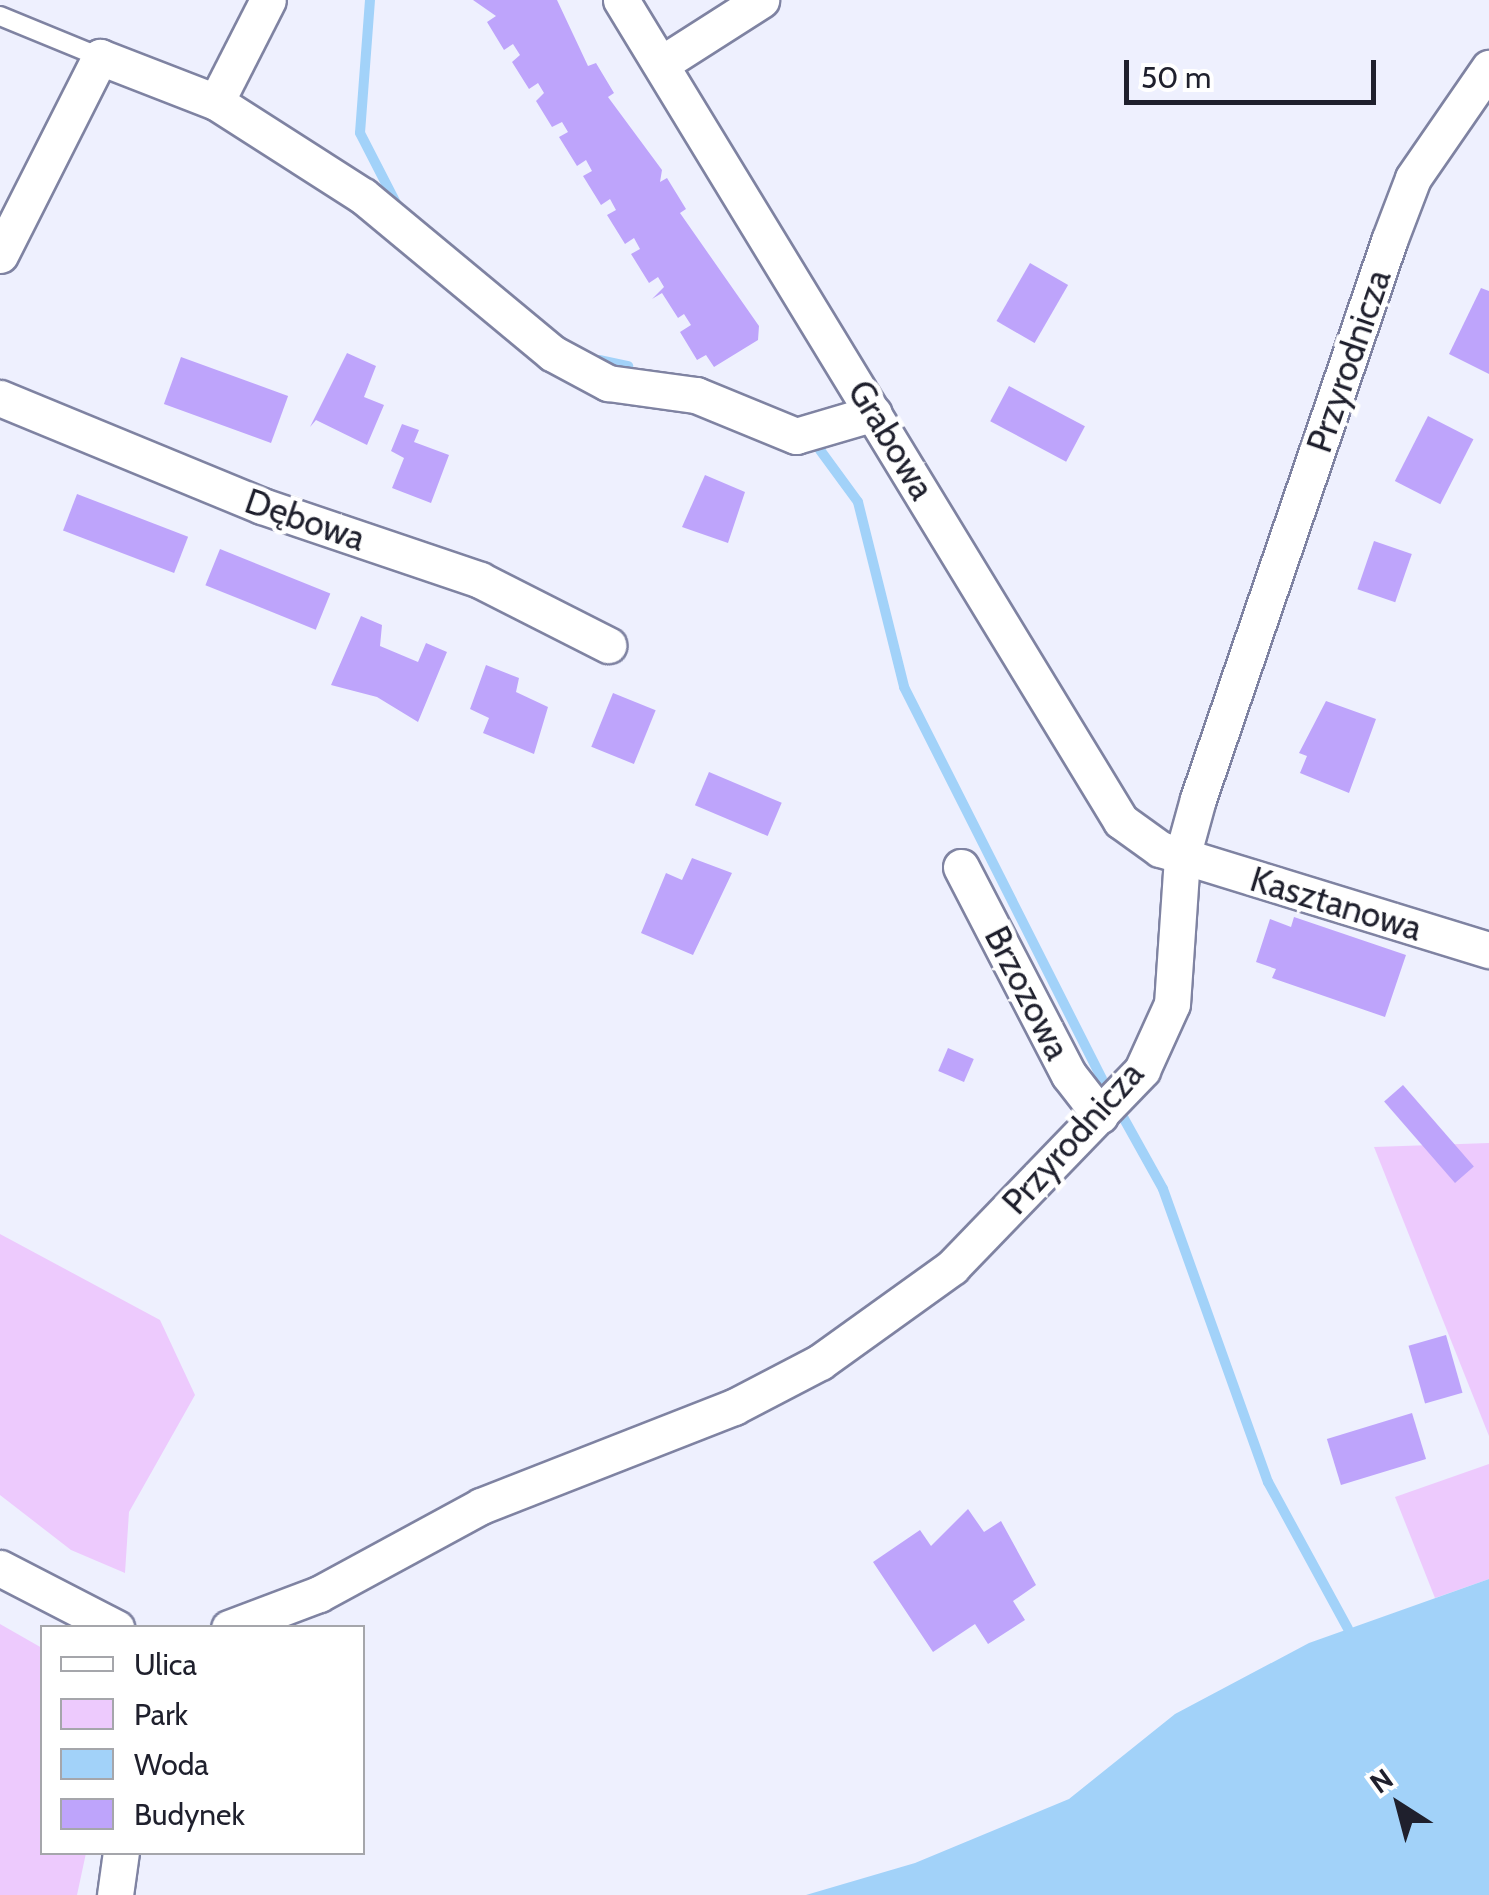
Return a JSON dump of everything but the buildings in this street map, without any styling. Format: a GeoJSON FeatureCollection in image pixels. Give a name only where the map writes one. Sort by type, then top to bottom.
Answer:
{"type":"FeatureCollection","features":[{"type":"Feature","properties":{"kind":"street"},"geometry":{"type":"LineString","coordinates":[[216,102],[268,0]]}},
{"type":"Feature","properties":{"kind":"street","name":"Grabowa"},"geometry":{"type":"LineString","coordinates":[[621,0],[1121,821],[1182,857]]}},
{"type":"Feature","properties":{"kind":"street"},"geometry":{"type":"LineString","coordinates":[[661,64],[761,0]]}},
{"type":"Feature","properties":{"kind":"street"},"geometry":{"type":"LineString","coordinates":[[0,256],[100,57],[216,102],[363,196],[552,353],[608,383],[696,395],[796,436],[874,412]]}},
{"type":"Feature","properties":{"kind":"street","name":"Przyrodnicza"},"geometry":{"type":"LineString","coordinates":[[238,1625],[319,1594],[480,1506],[734,1407],[820,1362],[952,1267],[1142,1070],[1172,1004],[1182,857],[1413,178],[1489,68]]}},
{"type":"Feature","properties":{"kind":"street","name":"Dębowa"},"geometry":{"type":"LineString","coordinates":[[0,398],[262,506],[480,580],[608,645]]}},
{"type":"Feature","properties":{"kind":"street","name":"Kasztanowa"},"geometry":{"type":"LineString","coordinates":[[1182,857],[1489,950]]}},
{"type":"Feature","properties":{"kind":"street","name":"Brzozowa"},"geometry":{"type":"LineString","coordinates":[[961,867],[1069,1075],[1100,1115]]}},
{"type":"Feature","properties":{"kind":"street"},"geometry":{"type":"LineString","coordinates":[[0,1568],[110,1625]]}},
{"type":"Feature","properties":{"kind":"street"},"geometry":{"type":"LineString","coordinates":[[115,1895],[121,1855]]}},
{"type":"Feature","properties":{"kind":"lane"},"geometry":{"type":"LineString","coordinates":[[0,16],[100,57]]}},
{"type":"Feature","properties":{"kind":"green space"},"geometry":{"type":"Polygon","coordinates":[[[1489,1143],[1489,1436],[1374,1147],[1489,1143]]]}},
{"type":"Feature","properties":{"kind":"green space"},"geometry":{"type":"Polygon","coordinates":[[[0,1234],[160,1320],[195,1395],[129,1512],[125,1573],[71,1550],[0,1495],[0,1234]]]}},
{"type":"Feature","properties":{"kind":"green space"},"geometry":{"type":"Polygon","coordinates":[[[1489,1464],[1489,1579],[1435,1598],[1395,1497],[1489,1464]]]}},
{"type":"Feature","properties":{"kind":"green space"},"geometry":{"type":"Polygon","coordinates":[[[0,1624],[40,1647],[40,1855],[86,1855],[77,1895],[0,1895],[0,1624]]]}},
{"type":"Feature","properties":{"kind":"water"},"geometry":{"type":"Polygon","coordinates":[[[1489,1579],[1489,1895],[806,1895],[915,1863],[1069,1799],[1175,1714],[1309,1643],[1489,1579]]]}},
{"type":"Feature","properties":{"kind":"waterway"},"geometry":{"type":"LineString","coordinates":[[370,0],[360,133],[396,203]]}},
{"type":"Feature","properties":{"kind":"waterway"},"geometry":{"type":"LineString","coordinates":[[599,360],[628,366]]}},
{"type":"Feature","properties":{"kind":"waterway"},"geometry":{"type":"LineString","coordinates":[[820,450],[858,502],[904,687],[1102,1079]]}},
{"type":"Feature","properties":{"kind":"waterway"},"geometry":{"type":"LineString","coordinates":[[1123,1117],[1163,1189],[1268,1482],[1348,1629]]}}]}
